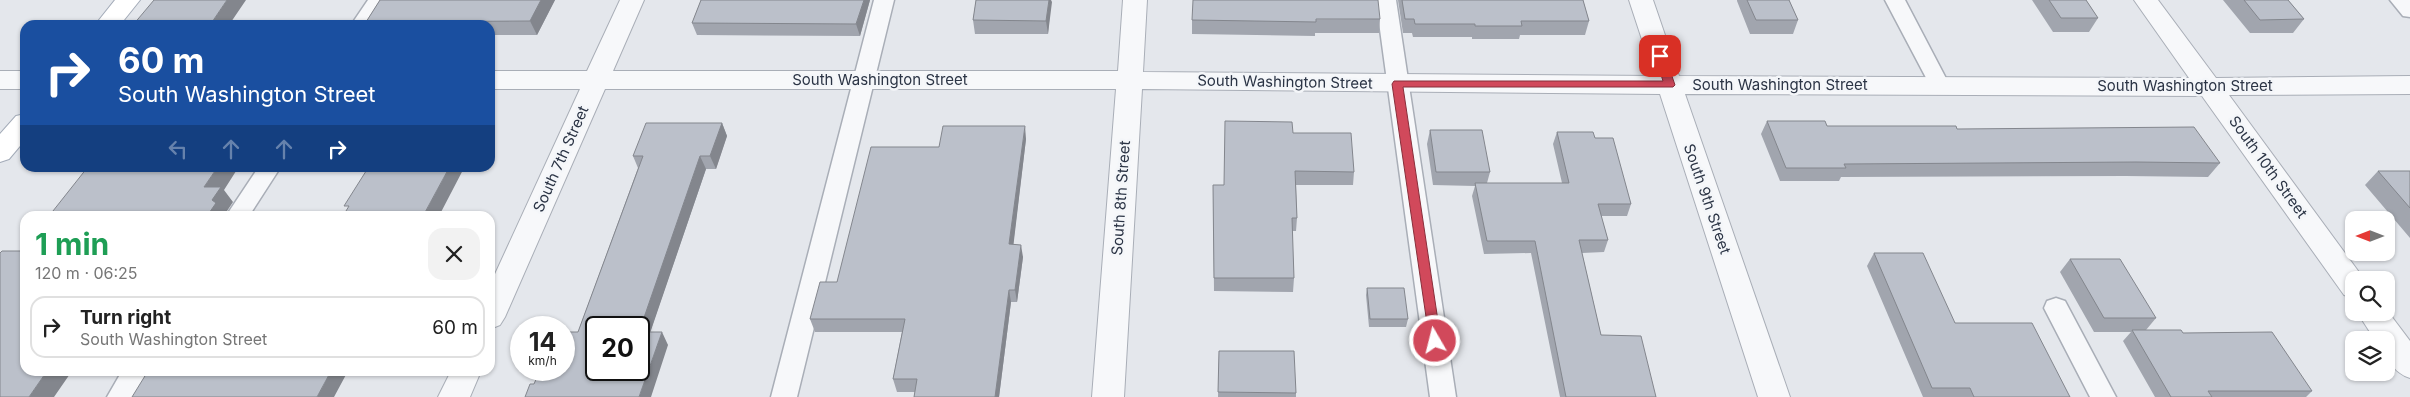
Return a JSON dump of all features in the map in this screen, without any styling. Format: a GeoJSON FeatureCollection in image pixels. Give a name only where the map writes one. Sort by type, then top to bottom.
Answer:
{"type":"FeatureCollection","features":[{"type":"Feature","properties":{"kind":"main road"},"geometry":{"type":"LineString","coordinates":[[111,20],[128,0]]}},
{"type":"Feature","properties":{"kind":"main road"},"geometry":{"type":"LineString","coordinates":[[0,152],[20,129]]}},
{"type":"Feature","properties":{"kind":"street","name":"South 7th Street"},"geometry":{"type":"LineString","coordinates":[[495,306],[632,0]]}},
{"type":"Feature","properties":{"kind":"street","name":"South 8th Street"},"geometry":{"type":"LineString","coordinates":[[1108,397],[1135,0]]}},
{"type":"Feature","properties":{"kind":"street","name":"South 9th Street"},"geometry":{"type":"LineString","coordinates":[[1641,0],[1774,397]]}},
{"type":"Feature","properties":{"kind":"street","name":"South 10th Street"},"geometry":{"type":"LineString","coordinates":[[2146,0],[2345,275]]}},
{"type":"Feature","properties":{"kind":"street"},"geometry":{"type":"LineString","coordinates":[[0,80],[20,80]]}},
{"type":"Feature","properties":{"kind":"street","name":"South Washington Street"},"geometry":{"type":"LineString","coordinates":[[495,80],[1129,80],[1397,84],[2209,87],[2410,85]]}},
{"type":"Feature","properties":{"kind":"street"},"geometry":{"type":"LineString","coordinates":[[2379,321],[2410,364]]}},
{"type":"Feature","properties":{"kind":"street"},"geometry":{"type":"LineString","coordinates":[[454,397],[464,376]]}},
{"type":"Feature","properties":{"kind":"lane"},"geometry":{"type":"LineString","coordinates":[[364,20],[378,0]]}},
{"type":"Feature","properties":{"kind":"lane"},"geometry":{"type":"LineString","coordinates":[[784,397],[884,0]]}},
{"type":"Feature","properties":{"kind":"lane"},"geometry":{"type":"LineString","coordinates":[[1386,0],[1443,397]]}},
{"type":"Feature","properties":{"kind":"lane"},"geometry":{"type":"LineString","coordinates":[[1895,0],[1940,86]]}},
{"type":"Feature","properties":{"kind":"lane"},"geometry":{"type":"LineString","coordinates":[[2400,0],[2410,11]]}},
{"type":"Feature","properties":{"kind":"lane"},"geometry":{"type":"LineString","coordinates":[[240,211],[266,172]]}},
{"type":"Feature","properties":{"kind":"lane"},"geometry":{"type":"LineString","coordinates":[[2056,308],[2103,397]]}},
{"type":"Feature","properties":{"kind":"lane"},"geometry":{"type":"LineString","coordinates":[[120,397],[133,376]]}},
{"type":"Feature","properties":{"kind":"building"},"geometry":{"type":"Polygon","coordinates":[[[154,0],[227,0],[213,20],[137,20],[154,0]]]}},
{"type":"Feature","properties":{"kind":"building"},"geometry":{"type":"Polygon","coordinates":[[[380,0],[541,0],[530,21],[367,20],[380,0]]]}},
{"type":"Feature","properties":{"kind":"building"},"geometry":{"type":"Polygon","coordinates":[[[701,0],[864,0],[856,24],[692,23],[701,0]]]}},
{"type":"Feature","properties":{"kind":"building"},"geometry":{"type":"Polygon","coordinates":[[[976,0],[1049,0],[1046,21],[973,20],[976,0]]]}},
{"type":"Feature","properties":{"kind":"building"},"geometry":{"type":"Polygon","coordinates":[[[1193,0],[1378,0],[1380,19],[1316,19],[1316,22],[1192,20],[1193,0]]]}},
{"type":"Feature","properties":{"kind":"building"},"geometry":{"type":"Polygon","coordinates":[[[1402,0],[1583,0],[1589,21],[1521,21],[1522,26],[1415,24],[1414,19],[1405,19],[1402,0]]]}},
{"type":"Feature","properties":{"kind":"building"},"geometry":{"type":"Polygon","coordinates":[[[1747,0],[1789,0],[1798,20],[1756,20],[1747,0]]]}},
{"type":"Feature","properties":{"kind":"building"},"geometry":{"type":"Polygon","coordinates":[[[2049,0],[2086,0],[2098,18],[2061,18],[2049,0]]]}},
{"type":"Feature","properties":{"kind":"building"},"geometry":{"type":"Polygon","coordinates":[[[2244,0],[2288,0],[2304,19],[2260,20],[2244,0]]]}},
{"type":"Feature","properties":{"kind":"building"},"geometry":{"type":"Polygon","coordinates":[[[1225,121],[1292,122],[1293,133],[1351,133],[1354,172],[1295,171],[1297,218],[1292,218],[1294,278],[1214,278],[1213,185],[1224,185],[1225,121]]]}},
{"type":"Feature","properties":{"kind":"building"},"geometry":{"type":"Polygon","coordinates":[[[1767,121],[1825,121],[1827,126],[1956,126],[1957,129],[2194,127],[2220,163],[1844,164],[1846,168],[1786,168],[1767,121]]]}},
{"type":"Feature","properties":{"kind":"building"},"geometry":{"type":"Polygon","coordinates":[[[646,123],[722,123],[710,156],[700,156],[645,316],[585,316],[585,381],[645,381],[639,397],[525,397],[530,384],[534,384],[535,381],[575,381],[575,332],[578,332],[643,156],[633,156],[646,123]]]}},
{"type":"Feature","properties":{"kind":"building"},"geometry":{"type":"Polygon","coordinates":[[[943,126],[1025,126],[1009,244],[1021,245],[1015,290],[1009,290],[995,397],[914,397],[917,379],[893,379],[905,319],[810,319],[820,282],[837,282],[871,147],[939,147],[943,126]]]}},
{"type":"Feature","properties":{"kind":"building"},"geometry":{"type":"Polygon","coordinates":[[[1430,130],[1482,130],[1490,172],[1436,172],[1430,130]]]}},
{"type":"Feature","properties":{"kind":"building"},"geometry":{"type":"Polygon","coordinates":[[[1557,132],[1593,132],[1595,138],[1613,138],[1631,204],[1598,204],[1608,240],[1579,240],[1601,335],[1641,336],[1656,397],[1566,397],[1535,241],[1487,241],[1475,183],[1569,183],[1557,132]]]}},
{"type":"Feature","properties":{"kind":"building"},"geometry":{"type":"Polygon","coordinates":[[[2378,171],[2410,171],[2410,208],[2378,171]]]}},
{"type":"Feature","properties":{"kind":"building"},"geometry":{"type":"Polygon","coordinates":[[[84,172],[214,172],[204,187],[221,187],[212,200],[216,203],[210,211],[53,211],[84,172]]]}},
{"type":"Feature","properties":{"kind":"building"},"geometry":{"type":"Polygon","coordinates":[[[365,172],[447,172],[426,211],[346,211],[349,206],[344,206],[365,172]]]}},
{"type":"Feature","properties":{"kind":"building"},"geometry":{"type":"Polygon","coordinates":[[[2,251],[20,251],[20,376],[44,376],[29,397],[0,397],[0,253],[2,251]]]}},
{"type":"Feature","properties":{"kind":"building"},"geometry":{"type":"Polygon","coordinates":[[[1874,253],[1923,253],[1955,323],[2032,323],[2070,397],[1974,397],[1970,388],[1932,388],[1874,253]]]}},
{"type":"Feature","properties":{"kind":"building"},"geometry":{"type":"Polygon","coordinates":[[[2070,259],[2120,259],[2156,318],[2104,318],[2070,259]]]}},
{"type":"Feature","properties":{"kind":"building"},"geometry":{"type":"Polygon","coordinates":[[[1367,288],[1404,288],[1408,319],[1370,319],[1367,288]]]}},
{"type":"Feature","properties":{"kind":"building"},"geometry":{"type":"Polygon","coordinates":[[[2132,330],[2181,330],[2183,333],[2272,332],[2312,391],[2208,391],[2212,397],[2171,397],[2132,330]]]}},
{"type":"Feature","properties":{"kind":"building"},"geometry":{"type":"Polygon","coordinates":[[[650,332],[662,332],[650,366],[650,332]]]}},
{"type":"Feature","properties":{"kind":"building"},"geometry":{"type":"Polygon","coordinates":[[[1219,351],[1294,351],[1296,393],[1218,392],[1219,351]]]}},
{"type":"Feature","properties":{"kind":"building"},"geometry":{"type":"Polygon","coordinates":[[[145,376],[328,376],[317,397],[132,397],[145,376]]]}},
{"type":"Feature","properties":{"kind":"route"},"geometry":{"type":"LineString","coordinates":[[1435,341],[1397,84],[1670,85],[1660,56]]}}]}
